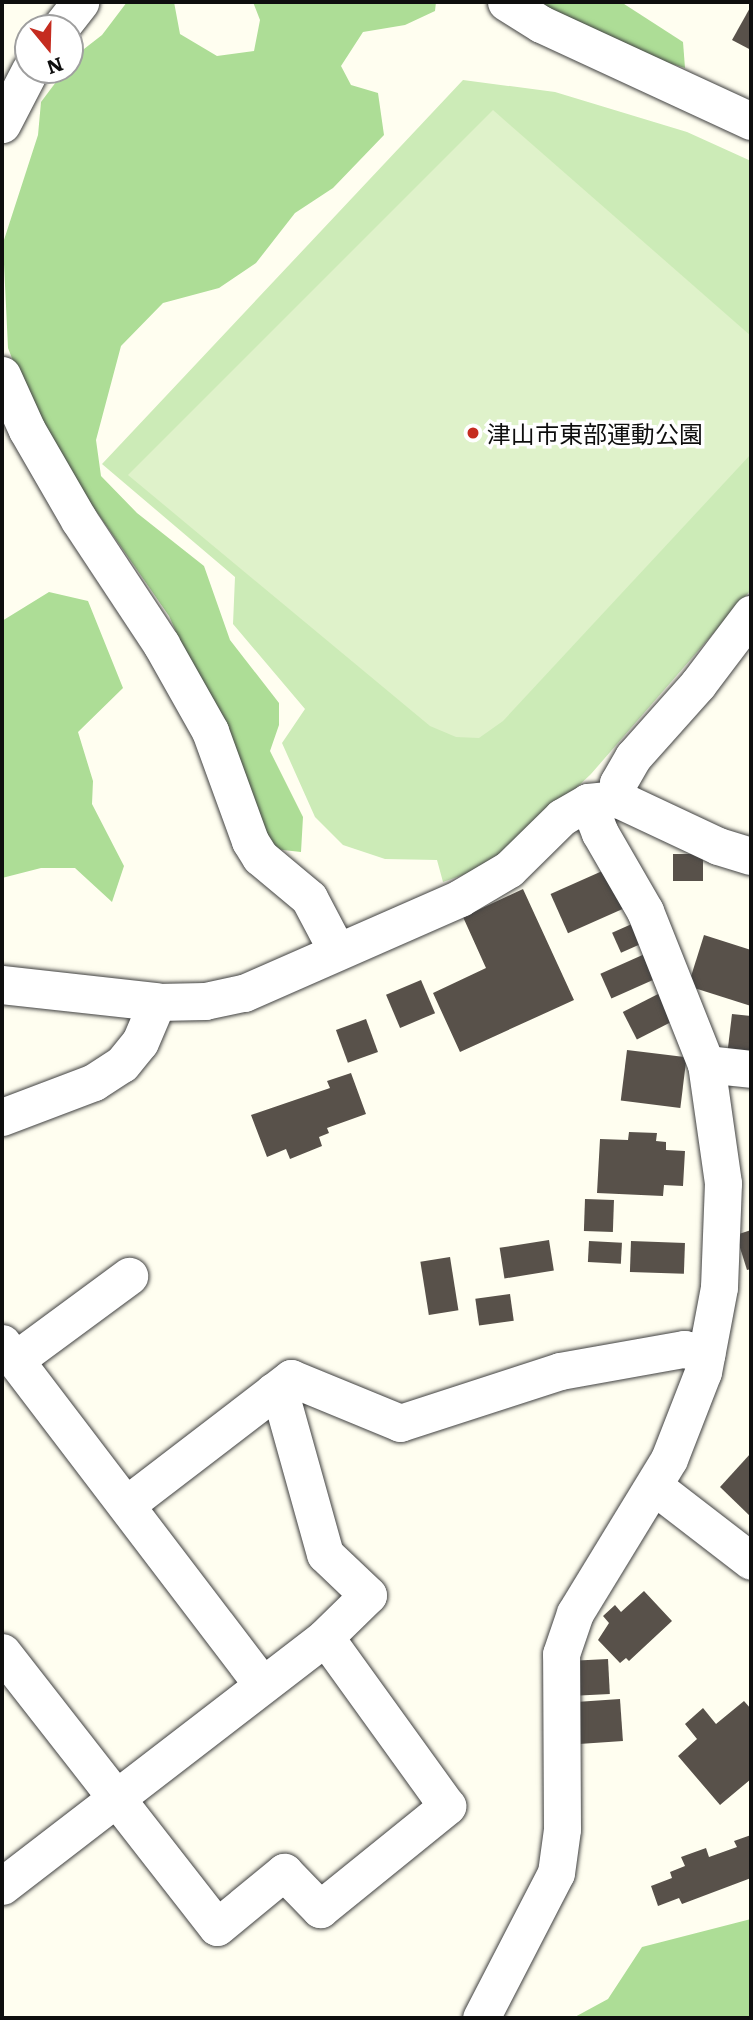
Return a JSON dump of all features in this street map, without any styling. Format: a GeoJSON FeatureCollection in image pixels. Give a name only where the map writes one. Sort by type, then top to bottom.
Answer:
{"type":"FeatureCollection","features":[{"type":"Feature","properties":{"kind":"street"},"geometry":{"type":"LineString","coordinates":[[506,2],[541,24],[751,121]]}},
{"type":"Feature","properties":{"kind":"street"},"geometry":{"type":"LineString","coordinates":[[2,124],[23,84]]}},
{"type":"Feature","properties":{"kind":"street"},"geometry":{"type":"LineString","coordinates":[[2,375],[27,430],[79,520],[161,644],[210,731],[250,841],[260,858],[309,898],[337,951]]}},
{"type":"Feature","properties":{"kind":"street"},"geometry":{"type":"LineString","coordinates":[[2,985],[156,1002],[205,1001],[244,993],[460,898],[509,870],[562,817],[603,801],[634,757],[751,614]]}},
{"type":"Feature","properties":{"kind":"street"},"geometry":{"type":"LineString","coordinates":[[603,801],[718,846],[751,856]]}},
{"type":"Feature","properties":{"kind":"street"},"geometry":{"type":"LineString","coordinates":[[481,2018],[556,1873],[562,1829],[561,1654],[575,1613],[655,1487],[698,1385],[719,1287],[723,1183],[706,1064],[645,911],[600,834],[603,801]]}},
{"type":"Feature","properties":{"kind":"street"},"geometry":{"type":"LineString","coordinates":[[2,1117],[94,1082],[122,1064],[140,1042],[156,1002]]}},
{"type":"Feature","properties":{"kind":"street"},"geometry":{"type":"LineString","coordinates":[[706,1064],[751,1069]]}},
{"type":"Feature","properties":{"kind":"street"},"geometry":{"type":"LineString","coordinates":[[129,1276],[8,1352],[127,1504],[261,1683]]}},
{"type":"Feature","properties":{"kind":"street"},"geometry":{"type":"LineString","coordinates":[[127,1504],[291,1378],[400,1423],[560,1371],[684,1349],[706,1354]]}},
{"type":"Feature","properties":{"kind":"street"},"geometry":{"type":"LineString","coordinates":[[2,1886],[261,1683],[325,1637],[368,1595],[325,1555],[283,1404],[273,1391]]}},
{"type":"Feature","properties":{"kind":"street"},"geometry":{"type":"LineString","coordinates":[[655,1487],[751,1561]]}},
{"type":"Feature","properties":{"kind":"street"},"geometry":{"type":"LineString","coordinates":[[2,1652],[114,1799],[217,1927],[284,1872],[320,1909],[447,1805],[325,1637]]}},
{"type":"Feature","properties":{"kind":"green space"},"geometry":{"type":"Polygon","coordinates":[[[127,2],[174,2],[180,34],[217,56],[254,51],[260,20],[253,2],[436,2],[435,11],[405,25],[363,32],[341,66],[351,85],[378,93],[384,135],[333,188],[295,213],[256,263],[219,288],[163,303],[121,346],[96,440],[101,476],[137,513],[204,566],[230,640],[279,703],[279,725],[270,751],[303,817],[301,852],[274,849],[169,616],[40,430],[8,348],[3,243],[38,135],[41,102],[54,84],[84,84],[84,49],[102,35],[127,2]]]}},
{"type":"Feature","properties":{"kind":"green space"},"geometry":{"type":"Polygon","coordinates":[[[537,2],[621,2],[683,42],[685,68],[643,55],[537,2]]]}},
{"type":"Feature","properties":{"kind":"green space"},"geometry":{"type":"Polygon","coordinates":[[[463,80],[555,92],[687,132],[751,161],[751,590],[591,774],[519,842],[483,868],[443,882],[437,860],[385,859],[343,845],[315,817],[282,743],[305,709],[233,624],[235,577],[102,464],[463,80]]]}},
{"type":"Feature","properties":{"kind":"green space"},"geometry":{"type":"Polygon","coordinates":[[[493,110],[751,336],[751,454],[503,721],[479,738],[456,737],[430,726],[128,475],[493,110]]]}},
{"type":"Feature","properties":{"kind":"green space"},"geometry":{"type":"Polygon","coordinates":[[[49,592],[88,601],[123,688],[78,732],[93,781],[92,804],[124,866],[112,902],[75,868],[41,868],[2,878],[2,621],[49,592]]]}},
{"type":"Feature","properties":{"kind":"green space"},"geometry":{"type":"Polygon","coordinates":[[[751,1919],[751,2018],[573,2018],[608,1999],[642,1947],[751,1919]]]}},
{"type":"Feature","properties":{"kind":"building"},"geometry":{"type":"Polygon","coordinates":[[[751,6],[751,50],[732,40],[751,6]]]}},
{"type":"Feature","properties":{"kind":"building"},"geometry":{"type":"Polygon","coordinates":[[[673,854],[703,854],[703,881],[673,881],[673,854]]]}},
{"type":"Feature","properties":{"kind":"building"},"geometry":{"type":"Polygon","coordinates":[[[609,868],[626,907],[568,933],[551,894],[609,868]]]}},
{"type":"Feature","properties":{"kind":"building"},"geometry":{"type":"Polygon","coordinates":[[[523,889],[574,1000],[460,1052],[433,993],[486,968],[463,917],[523,889]]]}},
{"type":"Feature","properties":{"kind":"building"},"geometry":{"type":"Polygon","coordinates":[[[634,923],[643,943],[621,953],[612,933],[634,923]]]}},
{"type":"Feature","properties":{"kind":"building"},"geometry":{"type":"Polygon","coordinates":[[[704,935],[751,950],[751,1006],[688,986],[704,935]]]}},
{"type":"Feature","properties":{"kind":"building"},"geometry":{"type":"Polygon","coordinates":[[[647,953],[658,978],[611,998],[600,974],[647,953]]]}},
{"type":"Feature","properties":{"kind":"building"},"geometry":{"type":"Polygon","coordinates":[[[421,980],[435,1013],[400,1028],[386,995],[421,980]]]}},
{"type":"Feature","properties":{"kind":"building"},"geometry":{"type":"Polygon","coordinates":[[[662,992],[676,1020],[637,1040],[623,1012],[662,992]]]}},
{"type":"Feature","properties":{"kind":"building"},"geometry":{"type":"Polygon","coordinates":[[[732,1014],[751,1016],[751,1059],[727,1056],[732,1014]]]}},
{"type":"Feature","properties":{"kind":"building"},"geometry":{"type":"Polygon","coordinates":[[[366,1019],[378,1052],[348,1063],[336,1030],[366,1019]]]}},
{"type":"Feature","properties":{"kind":"building"},"geometry":{"type":"Polygon","coordinates":[[[627,1050],[687,1057],[680,1108],[621,1101],[627,1050]]]}},
{"type":"Feature","properties":{"kind":"building"},"geometry":{"type":"Polygon","coordinates":[[[351,1073],[366,1114],[327,1128],[329,1133],[319,1137],[322,1146],[290,1159],[286,1149],[267,1157],[251,1115],[330,1088],[327,1081],[351,1073]]]}},
{"type":"Feature","properties":{"kind":"building"},"geometry":{"type":"Polygon","coordinates":[[[629,1132],[657,1133],[656,1141],[666,1142],[666,1150],[685,1151],[683,1186],[664,1185],[663,1196],[597,1193],[600,1139],[628,1140],[629,1132]]]}},
{"type":"Feature","properties":{"kind":"building"},"geometry":{"type":"Polygon","coordinates":[[[585,1199],[614,1200],[613,1232],[584,1231],[585,1199]]]}},
{"type":"Feature","properties":{"kind":"building"},"geometry":{"type":"Polygon","coordinates":[[[751,1230],[751,1269],[747,1270],[736,1235],[751,1230]]]}},
{"type":"Feature","properties":{"kind":"building"},"geometry":{"type":"Polygon","coordinates":[[[549,1240],[554,1271],[504,1278],[500,1248],[549,1240]]]}},
{"type":"Feature","properties":{"kind":"building"},"geometry":{"type":"Polygon","coordinates":[[[589,1241],[622,1243],[621,1264],[588,1262],[589,1241]]]}},
{"type":"Feature","properties":{"kind":"building"},"geometry":{"type":"Polygon","coordinates":[[[631,1241],[685,1243],[684,1274],[630,1272],[631,1241]]]}},
{"type":"Feature","properties":{"kind":"building"},"geometry":{"type":"Polygon","coordinates":[[[450,1257],[458,1310],[429,1315],[420,1262],[450,1257]]]}},
{"type":"Feature","properties":{"kind":"building"},"geometry":{"type":"Polygon","coordinates":[[[510,1294],[514,1321],[479,1326],[475,1299],[510,1294]]]}},
{"type":"Feature","properties":{"kind":"building"},"geometry":{"type":"Polygon","coordinates":[[[751,1453],[751,1517],[720,1487],[751,1453]]]}},
{"type":"Feature","properties":{"kind":"building"},"geometry":{"type":"Polygon","coordinates":[[[644,1591],[672,1621],[629,1661],[626,1658],[620,1663],[598,1640],[609,1623],[603,1616],[615,1605],[621,1612],[644,1591]]]}},
{"type":"Feature","properties":{"kind":"building"},"geometry":{"type":"Polygon","coordinates":[[[608,1659],[610,1694],[580,1696],[578,1661],[608,1659]]]}},
{"type":"Feature","properties":{"kind":"building"},"geometry":{"type":"Polygon","coordinates":[[[620,1699],[623,1741],[579,1744],[576,1702],[620,1699]]]}},
{"type":"Feature","properties":{"kind":"building"},"geometry":{"type":"Polygon","coordinates":[[[744,1701],[751,1709],[751,1779],[720,1805],[678,1756],[697,1739],[685,1724],[703,1708],[716,1724],[744,1701]]]}},
{"type":"Feature","properties":{"kind":"building"},"geometry":{"type":"Polygon","coordinates":[[[751,1835],[751,1878],[682,1904],[679,1898],[658,1906],[651,1886],[672,1878],[670,1872],[685,1866],[681,1857],[706,1848],[709,1857],[737,1847],[734,1841],[751,1835]]]}},
{"type":"Feature","properties":{"kind":"place","name":"津山市東部運動公園"},"geometry":{"type":"Point","coordinates":[473,433]}}]}
